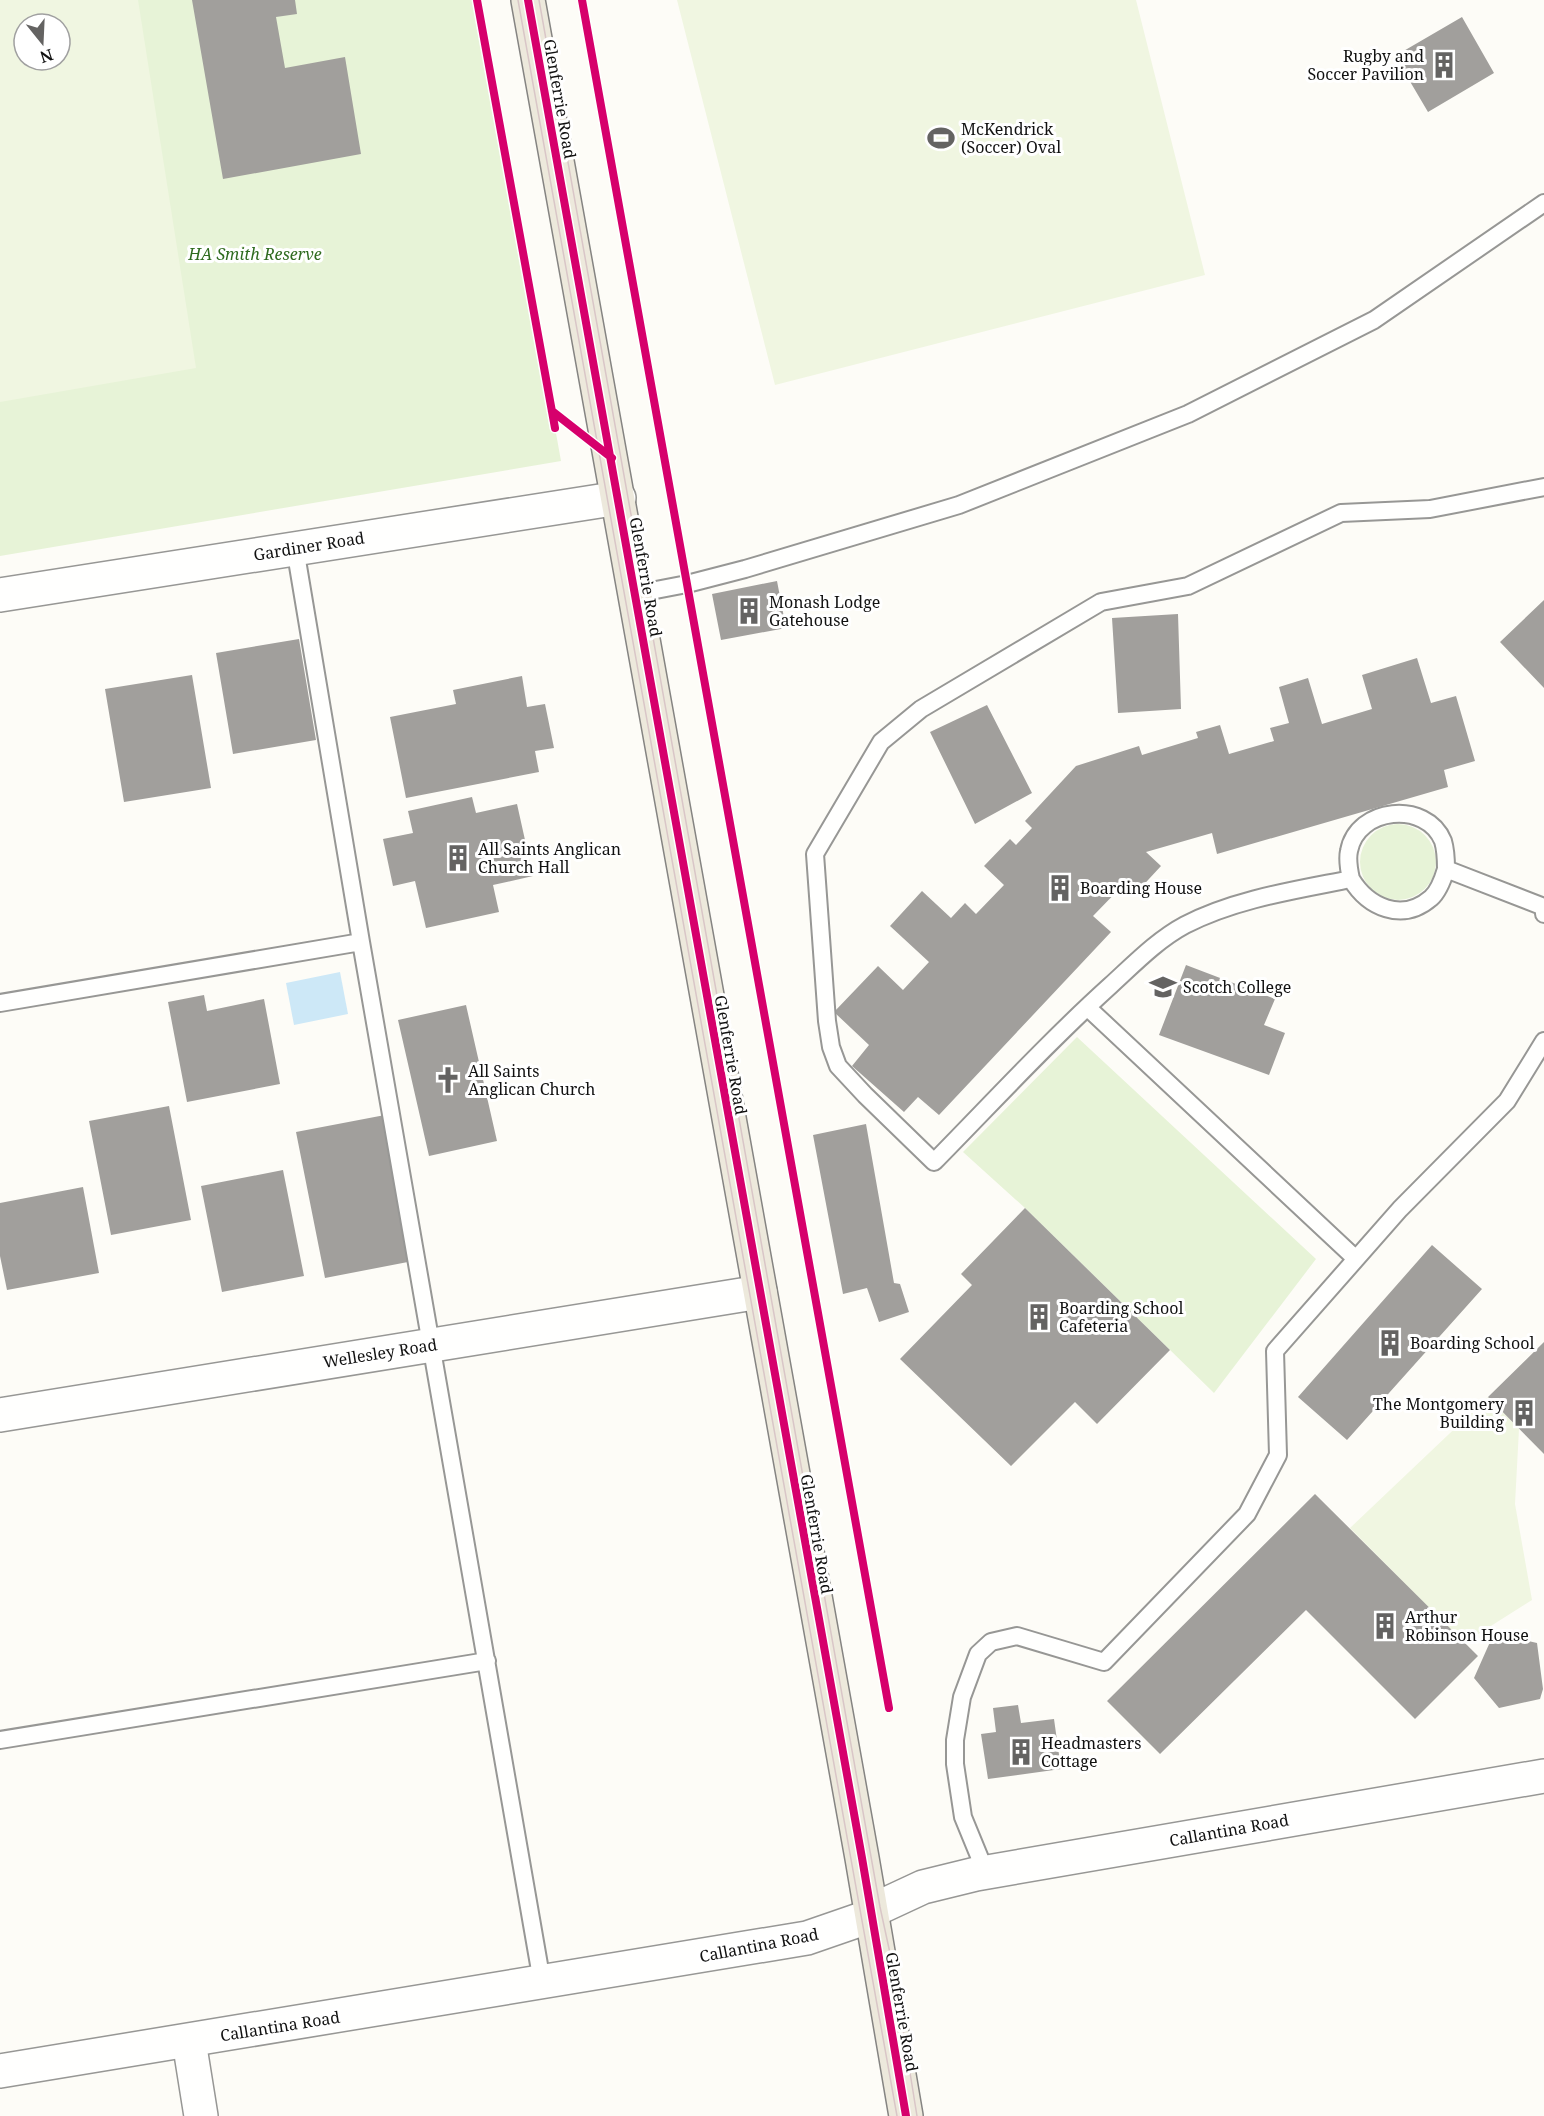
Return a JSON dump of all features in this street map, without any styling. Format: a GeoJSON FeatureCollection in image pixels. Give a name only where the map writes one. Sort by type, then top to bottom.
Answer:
{"type":"FeatureCollection","features":[{"type":"Feature","properties":{"kind":"main road","name":"Glenferrie Road"},"geometry":{"type":"LineString","coordinates":[[528,0],[619,498],[906,2116]]}},
{"type":"Feature","properties":{"kind":"street","name":"Gardiner Road"},"geometry":{"type":"LineString","coordinates":[[0,595],[619,498]]}},
{"type":"Feature","properties":{"kind":"street","name":"Wellesley Road"},"geometry":{"type":"LineString","coordinates":[[0,1415],[760,1292]]}},
{"type":"Feature","properties":{"kind":"street","name":"Callantina Road"},"geometry":{"type":"LineString","coordinates":[[0,2071],[807,1938],[862,1919],[923,1887],[986,1873],[1544,1776]]}},
{"type":"Feature","properties":{"kind":"street"},"geometry":{"type":"LineString","coordinates":[[189,2041],[201,2116]]}},
{"type":"Feature","properties":{"kind":"lane"},"geometry":{"type":"LineString","coordinates":[[635,594],[687,584],[756,566],[959,505],[1188,414],[1374,320],[1544,203]]}},
{"type":"Feature","properties":{"kind":"lane"},"geometry":{"type":"LineString","coordinates":[[1351,879],[1259,899],[1224,909],[1184,926],[1147,952],[1086,1007],[934,1162],[838,1066],[831,1047],[827,1021],[815,854],[881,742],[921,710],[1101,602],[1188,586],[1341,513],[1430,510],[1544,486]]}},
{"type":"Feature","properties":{"kind":"lane"},"geometry":{"type":"LineString","coordinates":[[295,548],[361,942],[542,1982]]}},
{"type":"Feature","properties":{"kind":"lane"},"geometry":{"type":"LineString","coordinates":[[1400,813],[1419,817],[1433,827],[1442,839],[1446,854],[1446,869],[1432,897],[1417,907],[1402,910],[1386,909],[1372,903],[1359,892],[1351,879],[1348,864],[1349,849],[1356,835],[1368,823],[1382,815],[1400,813]]}},
{"type":"Feature","properties":{"kind":"lane"},"geometry":{"type":"LineString","coordinates":[[1446,869],[1544,907],[1544,914]]}},
{"type":"Feature","properties":{"kind":"lane"},"geometry":{"type":"LineString","coordinates":[[0,1003],[361,942]]}},
{"type":"Feature","properties":{"kind":"lane"},"geometry":{"type":"LineString","coordinates":[[1086,1007],[1356,1259]]}},
{"type":"Feature","properties":{"kind":"lane"},"geometry":{"type":"LineString","coordinates":[[986,1873],[963,1817],[955,1764],[955,1740],[962,1697],[978,1654],[991,1642],[1017,1636],[1104,1662],[1246,1514],[1278,1455],[1275,1351],[1400,1209],[1507,1101],[1544,1041]]}},
{"type":"Feature","properties":{"kind":"lane"},"geometry":{"type":"LineString","coordinates":[[0,1740],[487,1661]]}},
{"type":"Feature","properties":{"kind":"green space","name":"HA Smith Reserve"},"geometry":{"type":"Polygon","coordinates":[[[0,0],[478,0],[561,461],[0,556],[0,0]]]}},
{"type":"Feature","properties":{"kind":"green space"},"geometry":{"type":"Polygon","coordinates":[[[0,0],[138,0],[196,368],[0,402],[0,0]]]}},
{"type":"Feature","properties":{"kind":"green space","name":"McKendrick (Soccer) Oval"},"geometry":{"type":"Polygon","coordinates":[[[677,0],[1136,0],[1205,275],[775,385],[677,0]]]}},
{"type":"Feature","properties":{"kind":"green space"},"geometry":{"type":"Polygon","coordinates":[[[1391,824],[1405,824],[1419,830],[1430,841],[1436,855],[1433,877],[1425,889],[1405,900],[1391,900],[1377,894],[1366,883],[1360,869],[1360,855],[1366,841],[1377,830],[1391,824]]]}},
{"type":"Feature","properties":{"kind":"green space"},"geometry":{"type":"Polygon","coordinates":[[[1077,1037],[1316,1259],[1214,1393],[1025,1208],[963,1152],[1077,1037]]]}},
{"type":"Feature","properties":{"kind":"green space"},"geometry":{"type":"Polygon","coordinates":[[[1488,1397],[1519,1429],[1515,1504],[1532,1600],[1464,1643],[1350,1528],[1488,1397]]]}},
{"type":"Feature","properties":{"kind":"water"},"geometry":{"type":"Polygon","coordinates":[[[340,972],[348,1014],[294,1025],[286,983],[340,972]]]}},
{"type":"Feature","properties":{"kind":"building"},"geometry":{"type":"Polygon","coordinates":[[[192,0],[295,0],[297,14],[276,17],[285,68],[345,57],[361,154],[223,179],[192,0]]]}},
{"type":"Feature","properties":{"kind":"building","name":"Rugby and Soccer Pavilion"},"geometry":{"type":"Polygon","coordinates":[[[1462,17],[1494,73],[1428,112],[1395,56],[1462,17]]]}},
{"type":"Feature","properties":{"kind":"building","name":"Monash Lodge Gatehouse"},"geometry":{"type":"Polygon","coordinates":[[[777,581],[786,628],[721,640],[712,594],[777,581]]]}},
{"type":"Feature","properties":{"kind":"building"},"geometry":{"type":"Polygon","coordinates":[[[1544,600],[1544,688],[1500,642],[1544,600]]]}},
{"type":"Feature","properties":{"kind":"building"},"geometry":{"type":"Polygon","coordinates":[[[1178,614],[1181,709],[1118,713],[1112,618],[1178,614]]]}},
{"type":"Feature","properties":{"kind":"building"},"geometry":{"type":"Polygon","coordinates":[[[299,639],[316,740],[233,754],[216,653],[299,639]]]}},
{"type":"Feature","properties":{"kind":"building","name":"Boarding House"},"geometry":{"type":"Polygon","coordinates":[[[1417,658],[1431,703],[1456,696],[1475,761],[1444,770],[1448,787],[1217,854],[1212,833],[1146,852],[1161,866],[1136,893],[1125,883],[1093,916],[1111,932],[939,1115],[918,1097],[904,1112],[852,1066],[869,1045],[834,1012],[878,966],[903,990],[929,962],[890,926],[922,891],[951,918],[965,903],[976,914],[1004,885],[984,866],[1010,839],[1016,845],[1032,828],[1025,821],[1076,766],[1139,746],[1142,755],[1198,738],[1196,732],[1220,725],[1229,754],[1274,741],[1270,728],[1289,723],[1279,687],[1308,678],[1322,724],[1372,709],[1362,675],[1417,658]]]}},
{"type":"Feature","properties":{"kind":"building"},"geometry":{"type":"Polygon","coordinates":[[[192,675],[211,788],[124,802],[105,689],[192,675]]]}},
{"type":"Feature","properties":{"kind":"building"},"geometry":{"type":"Polygon","coordinates":[[[522,676],[527,707],[545,704],[554,748],[535,751],[539,772],[406,798],[390,717],[456,704],[453,690],[522,676]]]}},
{"type":"Feature","properties":{"kind":"building"},"geometry":{"type":"Polygon","coordinates":[[[987,705],[1032,793],[975,824],[930,732],[987,705]]]}},
{"type":"Feature","properties":{"kind":"building","name":"All Saints Anglican Church Hall"},"geometry":{"type":"Polygon","coordinates":[[[472,797],[476,813],[517,804],[533,876],[493,885],[499,912],[426,928],[415,881],[393,886],[383,839],[413,833],[408,811],[472,797]]]}},
{"type":"Feature","properties":{"kind":"building"},"geometry":{"type":"Polygon","coordinates":[[[1186,965],[1275,999],[1264,1025],[1285,1033],[1269,1075],[1159,1035],[1186,965]]]}},
{"type":"Feature","properties":{"kind":"building"},"geometry":{"type":"Polygon","coordinates":[[[204,995],[207,1011],[264,999],[280,1084],[187,1102],[168,1002],[204,995]]]}},
{"type":"Feature","properties":{"kind":"building","name":"All Saints Anglican Church"},"geometry":{"type":"Polygon","coordinates":[[[466,1005],[497,1141],[429,1156],[398,1020],[466,1005]]]}},
{"type":"Feature","properties":{"kind":"building"},"geometry":{"type":"Polygon","coordinates":[[[169,1106],[191,1220],[111,1235],[89,1121],[169,1106]]]}},
{"type":"Feature","properties":{"kind":"building"},"geometry":{"type":"Polygon","coordinates":[[[385,1115],[413,1261],[325,1278],[296,1132],[385,1115]]]}},
{"type":"Feature","properties":{"kind":"building"},"geometry":{"type":"Polygon","coordinates":[[[866,1124],[894,1283],[900,1284],[909,1312],[879,1322],[867,1288],[843,1294],[813,1135],[866,1124]]]}},
{"type":"Feature","properties":{"kind":"building"},"geometry":{"type":"Polygon","coordinates":[[[283,1170],[304,1276],[222,1292],[201,1186],[283,1170]]]}},
{"type":"Feature","properties":{"kind":"building"},"geometry":{"type":"Polygon","coordinates":[[[83,1187],[99,1273],[7,1290],[0,1256],[0,1203],[83,1187]]]}},
{"type":"Feature","properties":{"kind":"building","name":"Boarding School Cafeteria"},"geometry":{"type":"Polygon","coordinates":[[[1025,1208],[1170,1350],[1097,1424],[1075,1402],[1011,1466],[900,1359],[972,1285],[961,1274],[1025,1208]]]}},
{"type":"Feature","properties":{"kind":"building","name":"Boarding School"},"geometry":{"type":"Polygon","coordinates":[[[1432,1245],[1482,1289],[1347,1440],[1298,1397],[1432,1245]]]}},
{"type":"Feature","properties":{"kind":"building","name":"The Montgomery Building"},"geometry":{"type":"Polygon","coordinates":[[[1544,1342],[1544,1454],[1488,1397],[1544,1342]]]}},
{"type":"Feature","properties":{"kind":"building","name":"Arthur Robinson House"},"geometry":{"type":"Polygon","coordinates":[[[1315,1494],[1478,1656],[1415,1719],[1306,1610],[1160,1754],[1107,1701],[1315,1494]]]}},
{"type":"Feature","properties":{"kind":"building"},"geometry":{"type":"Polygon","coordinates":[[[1494,1633],[1537,1643],[1543,1689],[1540,1699],[1499,1708],[1474,1678],[1494,1633]]]}},
{"type":"Feature","properties":{"kind":"building","name":"Headmasters Cottage"},"geometry":{"type":"Polygon","coordinates":[[[1018,1705],[1021,1723],[1054,1719],[1061,1769],[988,1779],[981,1734],[996,1732],[993,1708],[1018,1705]]]}},
{"type":"Feature","properties":{"kind":"tram line"},"geometry":{"type":"LineString","coordinates":[[518,0],[897,2116]]}},
{"type":"Feature","properties":{"kind":"tram line"},"geometry":{"type":"LineString","coordinates":[[539,0],[880,1907],[893,1967],[917,2116]]}},
{"type":"Feature","properties":{"kind":"cycle path"},"geometry":{"type":"LineString","coordinates":[[477,0],[555,428]]}},
{"type":"Feature","properties":{"kind":"cycle path"},"geometry":{"type":"LineString","coordinates":[[528,0],[862,1858],[906,2116]]}},
{"type":"Feature","properties":{"kind":"cycle path"},"geometry":{"type":"LineString","coordinates":[[582,0],[889,1708]]}},
{"type":"Feature","properties":{"kind":"cycle path"},"geometry":{"type":"LineString","coordinates":[[552,411],[612,458]]}},
{"type":"Feature","properties":{"kind":"place","name":"Rugby and Soccer Pavilion"},"geometry":{"type":"Point","coordinates":[1444,65]}},
{"type":"Feature","properties":{"kind":"place","name":"McKendrick (Soccer) Oval"},"geometry":{"type":"Point","coordinates":[941,138]}},
{"type":"Feature","properties":{"kind":"place","name":"Monash Lodge Gatehouse"},"geometry":{"type":"Point","coordinates":[749,611]}},
{"type":"Feature","properties":{"kind":"place","name":"All Saints Anglican Church Hall"},"geometry":{"type":"Point","coordinates":[458,858]}},
{"type":"Feature","properties":{"kind":"place","name":"Boarding House"},"geometry":{"type":"Point","coordinates":[1060,888]}},
{"type":"Feature","properties":{"kind":"place","name":"Scotch College"},"geometry":{"type":"Point","coordinates":[1163,987]}},
{"type":"Feature","properties":{"kind":"place","name":"All Saints Anglican Church"},"geometry":{"type":"Point","coordinates":[448,1080]}},
{"type":"Feature","properties":{"kind":"place","name":"Boarding School Cafeteria"},"geometry":{"type":"Point","coordinates":[1039,1317]}},
{"type":"Feature","properties":{"kind":"place","name":"Boarding School"},"geometry":{"type":"Point","coordinates":[1390,1343]}},
{"type":"Feature","properties":{"kind":"place","name":"The Montgomery Building"},"geometry":{"type":"Point","coordinates":[1524,1413]}},
{"type":"Feature","properties":{"kind":"place","name":"Arthur Robinson House"},"geometry":{"type":"Point","coordinates":[1385,1626]}},
{"type":"Feature","properties":{"kind":"place","name":"Headmasters Cottage"},"geometry":{"type":"Point","coordinates":[1021,1752]}}]}
